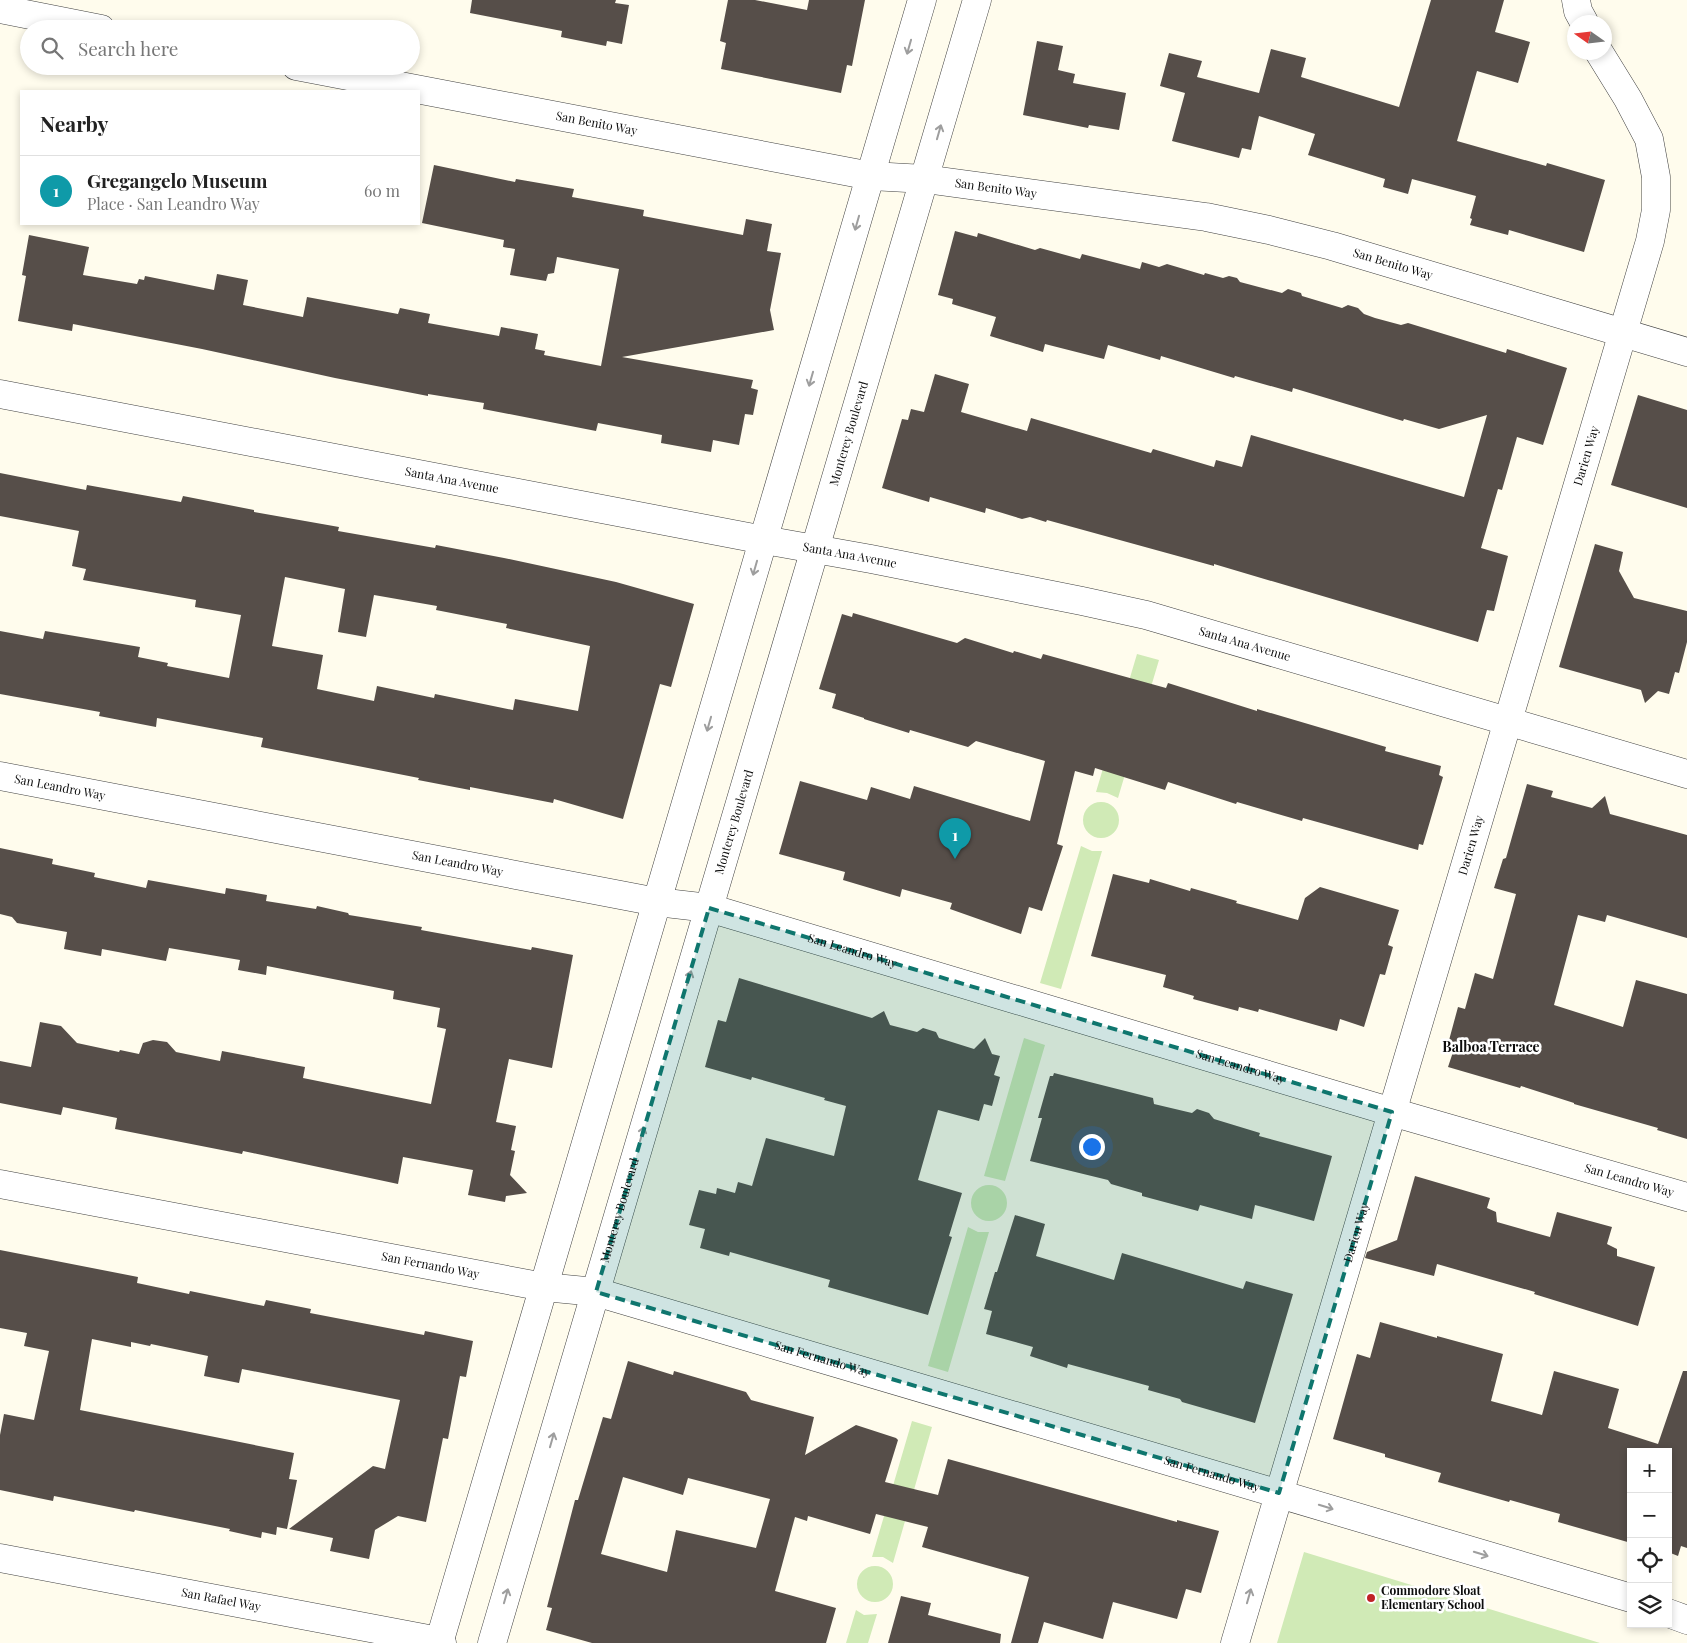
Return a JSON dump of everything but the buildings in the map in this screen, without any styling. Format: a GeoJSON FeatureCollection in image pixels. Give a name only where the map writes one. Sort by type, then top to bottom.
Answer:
{"type":"FeatureCollection","features":[{"type":"Feature","properties":{"kind":"street"},"geometry":{"type":"LineString","coordinates":[[440,1642],[922,0]]}},
{"type":"Feature","properties":{"kind":"street","name":"Monterey Boulevard"},"geometry":{"type":"LineString","coordinates":[[492,1643],[977,0]]}},
{"type":"Feature","properties":{"kind":"street"},"geometry":{"type":"LineString","coordinates":[[1576,0],[1580,15]]}},
{"type":"Feature","properties":{"kind":"street"},"geometry":{"type":"LineString","coordinates":[[0,9],[56,20]]}},
{"type":"Feature","properties":{"kind":"street","name":"Darien Way"},"geometry":{"type":"LineString","coordinates":[[1235,1643],[1650,242],[1656,210],[1656,177],[1649,139],[1628,99],[1604,60]]}},
{"type":"Feature","properties":{"kind":"street","name":"San Benito Way"},"geometry":{"type":"LineString","coordinates":[[343,75],[871,176],[925,179],[1206,217],[1332,246],[1687,352]]}},
{"type":"Feature","properties":{"kind":"street","name":"Santa Ana Avenue"},"geometry":{"type":"LineString","coordinates":[[0,394],[764,540],[871,558],[1146,615],[1687,774]]}},
{"type":"Feature","properties":{"kind":"street","name":"San Leandro Way"},"geometry":{"type":"LineString","coordinates":[[0,776],[657,902],[710,908],[1687,1198]]}},
{"type":"Feature","properties":{"kind":"street","name":"San Fernando Way"},"geometry":{"type":"LineString","coordinates":[[0,1184],[544,1287],[596,1292],[1627,1597]]}},
{"type":"Feature","properties":{"kind":"street","name":"San Rafael Way"},"geometry":{"type":"LineString","coordinates":[[0,1558],[440,1642]]}},
{"type":"Feature","properties":{"kind":"street"},"geometry":{"type":"LineString","coordinates":[[1672,1614],[1687,1620]]}},
{"type":"Feature","properties":{"kind":"highlighted area"},"geometry":{"type":"Polygon","coordinates":[[[709,908],[1392,1112],[1279,1493],[596,1292],[709,908]]]}},
{"type":"Feature","properties":{"kind":"green space"},"geometry":{"type":"Polygon","coordinates":[[[1137,654],[1159,660],[1118,798],[1107,793],[1096,792],[1137,654]]]}},
{"type":"Feature","properties":{"kind":"green space"},"geometry":{"type":"Polygon","coordinates":[[[1101,802],[1108,803],[1114,807],[1118,813],[1118,827],[1114,833],[1108,837],[1101,838],[1094,837],[1088,833],[1084,827],[1083,820],[1084,813],[1088,807],[1094,803],[1101,802]]]}},
{"type":"Feature","properties":{"kind":"green space"},"geometry":{"type":"Polygon","coordinates":[[[1081,846],[1092,851],[1102,851],[1061,989],[1040,983],[1081,846]]]}},
{"type":"Feature","properties":{"kind":"green space"},"geometry":{"type":"Polygon","coordinates":[[[1024,1038],[1045,1045],[1005,1181],[984,1176],[1024,1038]]]}},
{"type":"Feature","properties":{"kind":"green space"},"geometry":{"type":"Polygon","coordinates":[[[989,1185],[996,1186],[1002,1190],[1006,1196],[1006,1210],[1002,1216],[996,1220],[989,1221],[982,1220],[976,1216],[972,1210],[971,1203],[972,1196],[976,1190],[982,1186],[989,1185]]]}},
{"type":"Feature","properties":{"kind":"green space"},"geometry":{"type":"Polygon","coordinates":[[[968,1227],[978,1232],[989,1232],[948,1372],[928,1366],[968,1227]]]}},
{"type":"Feature","properties":{"kind":"green space"},"geometry":{"type":"Polygon","coordinates":[[[912,1421],[932,1427],[893,1563],[883,1557],[872,1557],[912,1421]]]}},
{"type":"Feature","properties":{"kind":"green space","name":"Commodore Sloat Elementary School"},"geometry":{"type":"Polygon","coordinates":[[[1304,1552],[1600,1643],[1277,1643],[1304,1552]]]}},
{"type":"Feature","properties":{"kind":"green space"},"geometry":{"type":"Polygon","coordinates":[[[875,1566],[882,1567],[888,1571],[892,1577],[892,1591],[888,1597],[882,1601],[875,1602],[868,1601],[862,1597],[858,1591],[857,1584],[858,1577],[862,1571],[868,1567],[875,1566]]]}},
{"type":"Feature","properties":{"kind":"green space"},"geometry":{"type":"Polygon","coordinates":[[[856,1610],[864,1615],[877,1614],[868,1643],[846,1643],[856,1610]]]}},
{"type":"Feature","properties":{"kind":"place","name":"Gregangelo Museum"},"geometry":{"type":"Point","coordinates":[955,859]}},
{"type":"Feature","properties":{"kind":"place","name":"Commodore Sloat Elementary School"},"geometry":{"type":"Point","coordinates":[1371,1598]}},
{"type":"Feature","properties":{"kind":"district","name":"Balboa Terrace"},"geometry":{"type":"Point","coordinates":[1491,1047]}}]}
